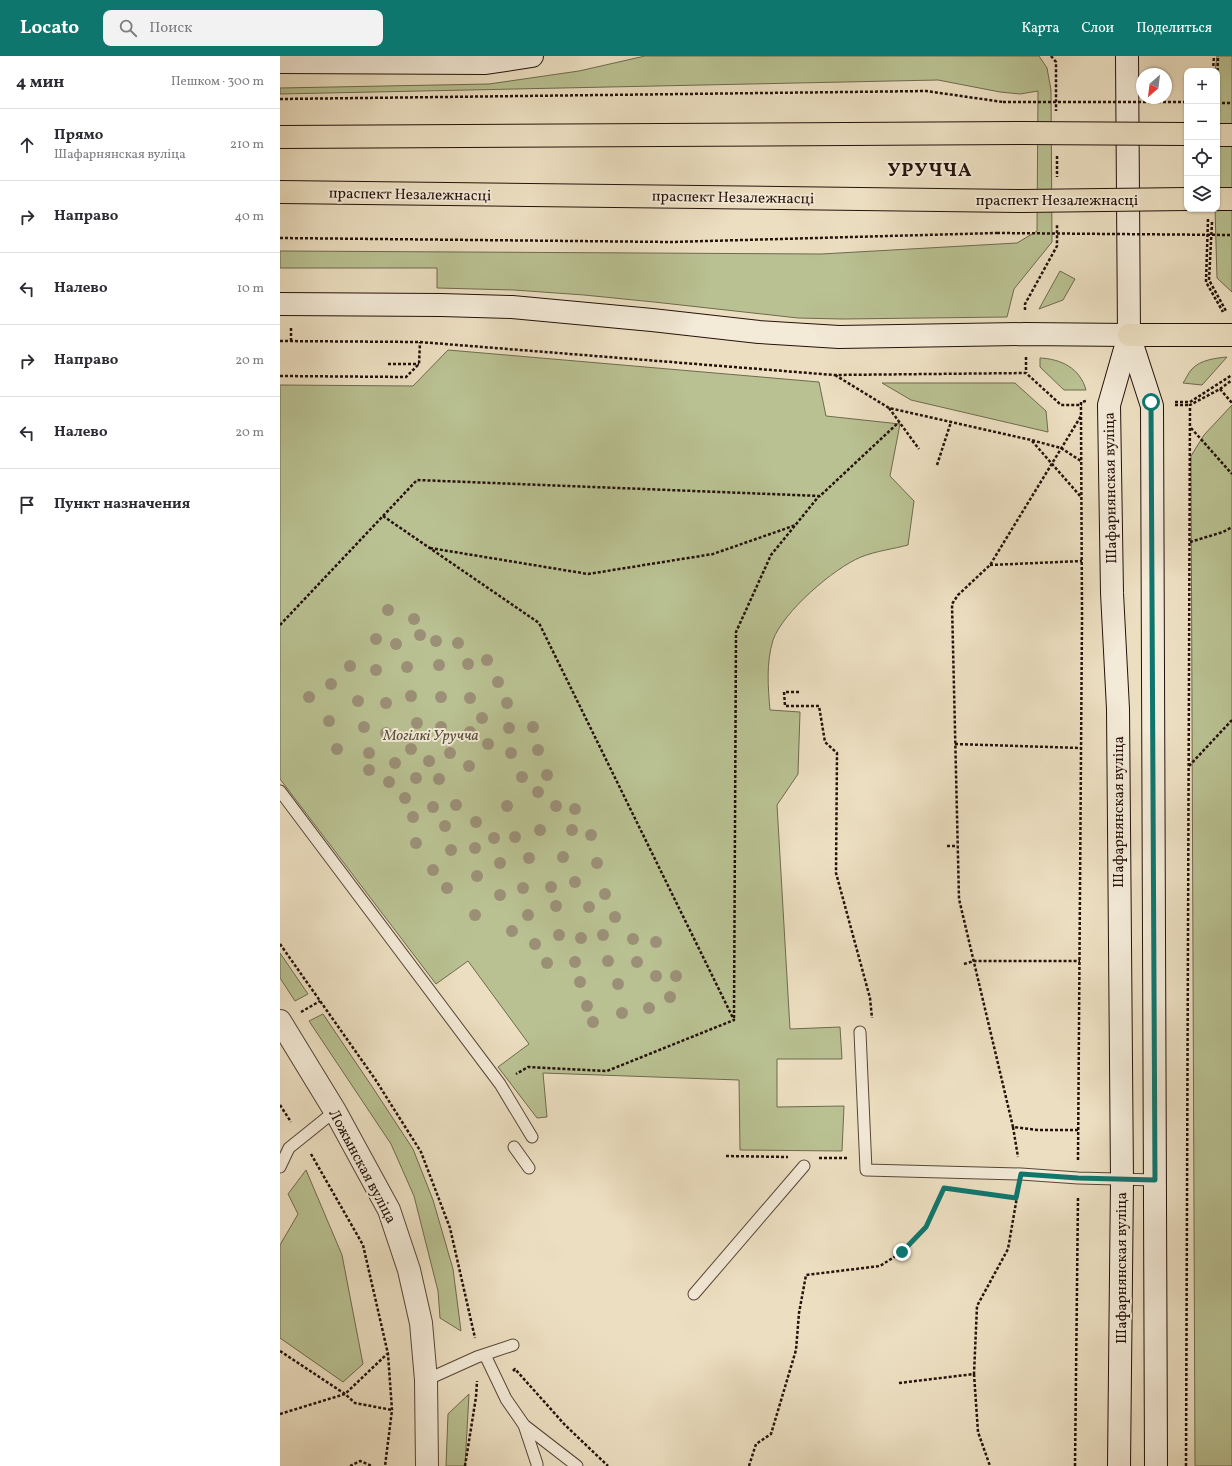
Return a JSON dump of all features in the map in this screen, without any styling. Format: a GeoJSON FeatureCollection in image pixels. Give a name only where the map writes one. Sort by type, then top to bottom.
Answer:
{"type":"FeatureCollection","features":[{"type":"Feature","properties":{"kind":"highway"},"geometry":{"type":"LineString","coordinates":[[280,137],[1023,133],[1184,134]]}},
{"type":"Feature","properties":{"kind":"highway"},"geometry":{"type":"LineString","coordinates":[[1220,135],[1232,135]]}},
{"type":"Feature","properties":{"kind":"highway","name":"праспект Незалежнасці"},"geometry":{"type":"LineString","coordinates":[[280,192],[1022,200],[1184,199]]}},
{"type":"Feature","properties":{"kind":"highway"},"geometry":{"type":"LineString","coordinates":[[1220,206],[1232,199]]}},
{"type":"Feature","properties":{"kind":"highway"},"geometry":{"type":"LineString","coordinates":[[1129,335],[1232,335]]}},
{"type":"Feature","properties":{"kind":"main road"},"geometry":{"type":"LineString","coordinates":[[280,62],[486,63],[532,56]]}},
{"type":"Feature","properties":{"kind":"main road"},"geometry":{"type":"LineString","coordinates":[[1127,56],[1129,335],[1152,406],[1156,1466]]}},
{"type":"Feature","properties":{"kind":"main road"},"geometry":{"type":"LineString","coordinates":[[280,304],[512,307],[759,332],[840,337],[1025,334],[1129,335]]}},
{"type":"Feature","properties":{"kind":"main road","name":"Шафарнянская вуліца"},"geometry":{"type":"LineString","coordinates":[[1119,1466],[1122,1180],[1118,709],[1112,593],[1109,405],[1129,335]]}},
{"type":"Feature","properties":{"kind":"main road","name":"Ложынская вуліца"},"geometry":{"type":"LineString","coordinates":[[280,1021],[335,1111],[389,1210],[409,1270],[419,1316],[426,1380],[428,1466]]}},
{"type":"Feature","properties":{"kind":"lane"},"geometry":{"type":"LineString","coordinates":[[280,791],[500,1084],[532,1137]]}},
{"type":"Feature","properties":{"kind":"lane"},"geometry":{"type":"LineString","coordinates":[[860,1032],[866,1170],[1021,1174],[1122,1180],[1155,1180]]}},
{"type":"Feature","properties":{"kind":"lane"},"geometry":{"type":"LineString","coordinates":[[280,1166],[289,1148],[335,1111]]}},
{"type":"Feature","properties":{"kind":"lane"},"geometry":{"type":"LineString","coordinates":[[514,1147],[529,1168]]}},
{"type":"Feature","properties":{"kind":"lane"},"geometry":{"type":"LineString","coordinates":[[694,1294],[804,1166]]}},
{"type":"Feature","properties":{"kind":"lane"},"geometry":{"type":"LineString","coordinates":[[426,1380],[481,1356],[513,1345]]}},
{"type":"Feature","properties":{"kind":"lane"},"geometry":{"type":"LineString","coordinates":[[481,1356],[498,1382],[506,1399],[524,1425],[537,1466]]}},
{"type":"Feature","properties":{"kind":"lane"},"geometry":{"type":"LineString","coordinates":[[524,1425],[577,1466]]}},
{"type":"Feature","properties":{"kind":"path"},"geometry":{"type":"LineString","coordinates":[[1213,68],[1214,56]]}},
{"type":"Feature","properties":{"kind":"path"},"geometry":{"type":"LineString","coordinates":[[1218,56],[1218,68]]}},
{"type":"Feature","properties":{"kind":"path"},"geometry":{"type":"LineString","coordinates":[[280,99],[926,91],[1003,102],[1184,102]]}},
{"type":"Feature","properties":{"kind":"path"},"geometry":{"type":"LineString","coordinates":[[1220,103],[1232,103]]}},
{"type":"Feature","properties":{"kind":"path"},"geometry":{"type":"LineString","coordinates":[[1212,212],[1209,280],[1225,313]]}},
{"type":"Feature","properties":{"kind":"path"},"geometry":{"type":"LineString","coordinates":[[280,238],[671,242],[997,233],[1232,235]]}},
{"type":"Feature","properties":{"kind":"path"},"geometry":{"type":"LineString","coordinates":[[280,340],[420,342],[834,375],[1026,373],[1061,405],[1081,405],[1082,561],[1080,962],[1075,1466]]}},
{"type":"Feature","properties":{"kind":"path"},"geometry":{"type":"LineString","coordinates":[[280,376],[406,377],[419,364],[420,342]]}},
{"type":"Feature","properties":{"kind":"path"},"geometry":{"type":"LineString","coordinates":[[388,364],[419,364]]}},
{"type":"Feature","properties":{"kind":"path"},"geometry":{"type":"LineString","coordinates":[[834,375],[889,408],[1060,448],[1081,461]]}},
{"type":"Feature","properties":{"kind":"path"},"geometry":{"type":"LineString","coordinates":[[1186,1466],[1190,404],[1220,389],[1232,380]]}},
{"type":"Feature","properties":{"kind":"path"},"geometry":{"type":"LineString","coordinates":[[1220,389],[1232,403]]}},
{"type":"Feature","properties":{"kind":"path"},"geometry":{"type":"LineString","coordinates":[[889,408],[920,449]]}},
{"type":"Feature","properties":{"kind":"path"},"geometry":{"type":"LineString","coordinates":[[990,1466],[978,1432],[974,1374],[977,1306],[1008,1249],[1021,1174],[1013,1127],[959,899],[952,604],[958,595],[990,565],[1081,415]]}},
{"type":"Feature","properties":{"kind":"path"},"geometry":{"type":"LineString","coordinates":[[734,1020],[736,632],[771,555],[820,496],[899,422]]}},
{"type":"Feature","properties":{"kind":"path"},"geometry":{"type":"LineString","coordinates":[[938,465],[951,422]]}},
{"type":"Feature","properties":{"kind":"path"},"geometry":{"type":"LineString","coordinates":[[1190,428],[1232,474]]}},
{"type":"Feature","properties":{"kind":"path"},"geometry":{"type":"LineString","coordinates":[[1031,440],[1082,497]]}},
{"type":"Feature","properties":{"kind":"path"},"geometry":{"type":"LineString","coordinates":[[280,625],[417,480],[820,496]]}},
{"type":"Feature","properties":{"kind":"path"},"geometry":{"type":"LineString","coordinates":[[383,516],[539,623],[734,1020]]}},
{"type":"Feature","properties":{"kind":"path"},"geometry":{"type":"LineString","coordinates":[[428,548],[588,574],[713,554],[796,525]]}},
{"type":"Feature","properties":{"kind":"path"},"geometry":{"type":"LineString","coordinates":[[1190,542],[1223,532],[1232,527]]}},
{"type":"Feature","properties":{"kind":"path"},"geometry":{"type":"LineString","coordinates":[[990,565],[1082,561]]}},
{"type":"Feature","properties":{"kind":"path"},"geometry":{"type":"LineString","coordinates":[[799,692],[784,692],[785,706],[818,706],[825,742],[837,753],[836,873],[870,998],[872,1021]]}},
{"type":"Feature","properties":{"kind":"path"},"geometry":{"type":"LineString","coordinates":[[1189,766],[1232,720]]}},
{"type":"Feature","properties":{"kind":"path"},"geometry":{"type":"LineString","coordinates":[[955,744],[1081,748]]}},
{"type":"Feature","properties":{"kind":"path"},"geometry":{"type":"LineString","coordinates":[[947,846],[958,846]]}},
{"type":"Feature","properties":{"kind":"path"},"geometry":{"type":"LineString","coordinates":[[280,944],[375,1080],[421,1152],[450,1228],[481,1356],[465,1466]]}},
{"type":"Feature","properties":{"kind":"path"},"geometry":{"type":"LineString","coordinates":[[964,964],[974,961],[1080,962]]}},
{"type":"Feature","properties":{"kind":"path"},"geometry":{"type":"LineString","coordinates":[[500,1084],[528,1067],[607,1071],[734,1020]]}},
{"type":"Feature","properties":{"kind":"path"},"geometry":{"type":"LineString","coordinates":[[280,1105],[302,1137],[363,1245],[388,1354],[392,1410],[385,1466]]}},
{"type":"Feature","properties":{"kind":"path"},"geometry":{"type":"LineString","coordinates":[[1013,1127],[1038,1130],[1078,1130]]}},
{"type":"Feature","properties":{"kind":"path"},"geometry":{"type":"LineString","coordinates":[[749,1466],[756,1444],[771,1434],[796,1350],[799,1313],[806,1275],[880,1266],[902,1252],[926,1227],[944,1188]]}},
{"type":"Feature","properties":{"kind":"path"},"geometry":{"type":"LineString","coordinates":[[973,1192],[1016,1198]]}},
{"type":"Feature","properties":{"kind":"path"},"geometry":{"type":"LineString","coordinates":[[280,1351],[345,1394],[355,1403],[392,1410]]}},
{"type":"Feature","properties":{"kind":"path"},"geometry":{"type":"LineString","coordinates":[[280,1414],[345,1394],[388,1354]]}},
{"type":"Feature","properties":{"kind":"path"},"geometry":{"type":"LineString","coordinates":[[476,1397],[515,1369],[565,1425],[608,1466]]}},
{"type":"Feature","properties":{"kind":"path"},"geometry":{"type":"LineString","coordinates":[[899,1383],[974,1374]]}},
{"type":"Feature","properties":{"kind":"path"},"geometry":{"type":"LineString","coordinates":[[350,1466],[360,1461],[372,1466]]}},
{"type":"Feature","properties":{"kind":"green space"},"geometry":{"type":"Polygon","coordinates":[[[645,56],[1039,56],[1047,68],[1051,90],[1052,242],[1014,289],[1007,317],[842,319],[798,318],[584,295],[514,290],[437,288],[437,268],[280,268],[280,251],[821,254],[1017,243],[1037,231],[1038,91],[1020,94],[1000,92],[938,80],[280,94],[280,88],[489,84],[579,71],[645,56]]]}},
{"type":"Feature","properties":{"kind":"green space"},"geometry":{"type":"Polygon","coordinates":[[[1217,56],[1232,56],[1232,292],[1217,278],[1215,212],[1220,212],[1220,68],[1215,68],[1217,56]]]}},
{"type":"Feature","properties":{"kind":"green space"},"geometry":{"type":"Polygon","coordinates":[[[1060,271],[1075,279],[1063,300],[1039,309],[1060,271]]]}},
{"type":"Feature","properties":{"kind":"green space","name":"Могілкі Уручча"},"geometry":{"type":"Polygon","coordinates":[[[448,350],[819,382],[826,416],[900,424],[890,476],[914,501],[908,545],[861,557],[837,571],[811,592],[798,604],[779,629],[773,640],[768,666],[770,710],[800,712],[798,774],[777,805],[790,1029],[840,1027],[842,1059],[777,1059],[777,1107],[844,1106],[842,1151],[740,1150],[739,1080],[543,1073],[547,1117],[537,1118],[498,1067],[529,1044],[468,961],[436,984],[280,779],[280,385],[413,386],[448,350]]]}},
{"type":"Feature","properties":{"kind":"green space"},"geometry":{"type":"Polygon","coordinates":[[[1227,357],[1202,385],[1183,383],[1195,366],[1199,363],[1227,357]]]}},
{"type":"Feature","properties":{"kind":"green space"},"geometry":{"type":"Polygon","coordinates":[[[1040,358],[1055,360],[1069,366],[1079,376],[1086,390],[1064,390],[1040,367],[1040,358]]]}},
{"type":"Feature","properties":{"kind":"green space"},"geometry":{"type":"Polygon","coordinates":[[[882,383],[1015,383],[1046,411],[1048,432],[911,400],[882,383]]]}},
{"type":"Feature","properties":{"kind":"green space"},"geometry":{"type":"Polygon","coordinates":[[[1232,405],[1232,1466],[1195,1466],[1191,456],[1204,435],[1232,405]]]}},
{"type":"Feature","properties":{"kind":"green space"},"geometry":{"type":"Polygon","coordinates":[[[280,953],[308,994],[295,1001],[280,978],[280,953]]]}},
{"type":"Feature","properties":{"kind":"green space"},"geometry":{"type":"Polygon","coordinates":[[[323,1014],[413,1149],[433,1200],[453,1269],[461,1331],[440,1318],[438,1291],[414,1196],[391,1144],[309,1021],[323,1014]]]}},
{"type":"Feature","properties":{"kind":"green space"},"geometry":{"type":"Polygon","coordinates":[[[306,1170],[342,1255],[363,1364],[343,1382],[280,1338],[280,1245],[298,1214],[288,1194],[306,1170]]]}},
{"type":"Feature","properties":{"kind":"green space"},"geometry":{"type":"Polygon","coordinates":[[[469,1394],[465,1466],[446,1466],[448,1414],[469,1394]]]}},
{"type":"Feature","properties":{"kind":"district","name":"УРУЧЧА"},"geometry":{"type":"Point","coordinates":[930,169]}},
{"type":"Feature","properties":{"kind":"route"},"geometry":{"type":"LineString","coordinates":[[902,1252],[926,1227],[944,1188],[1016,1198],[1021,1174],[1122,1180],[1155,1180],[1151,402]]}}]}
